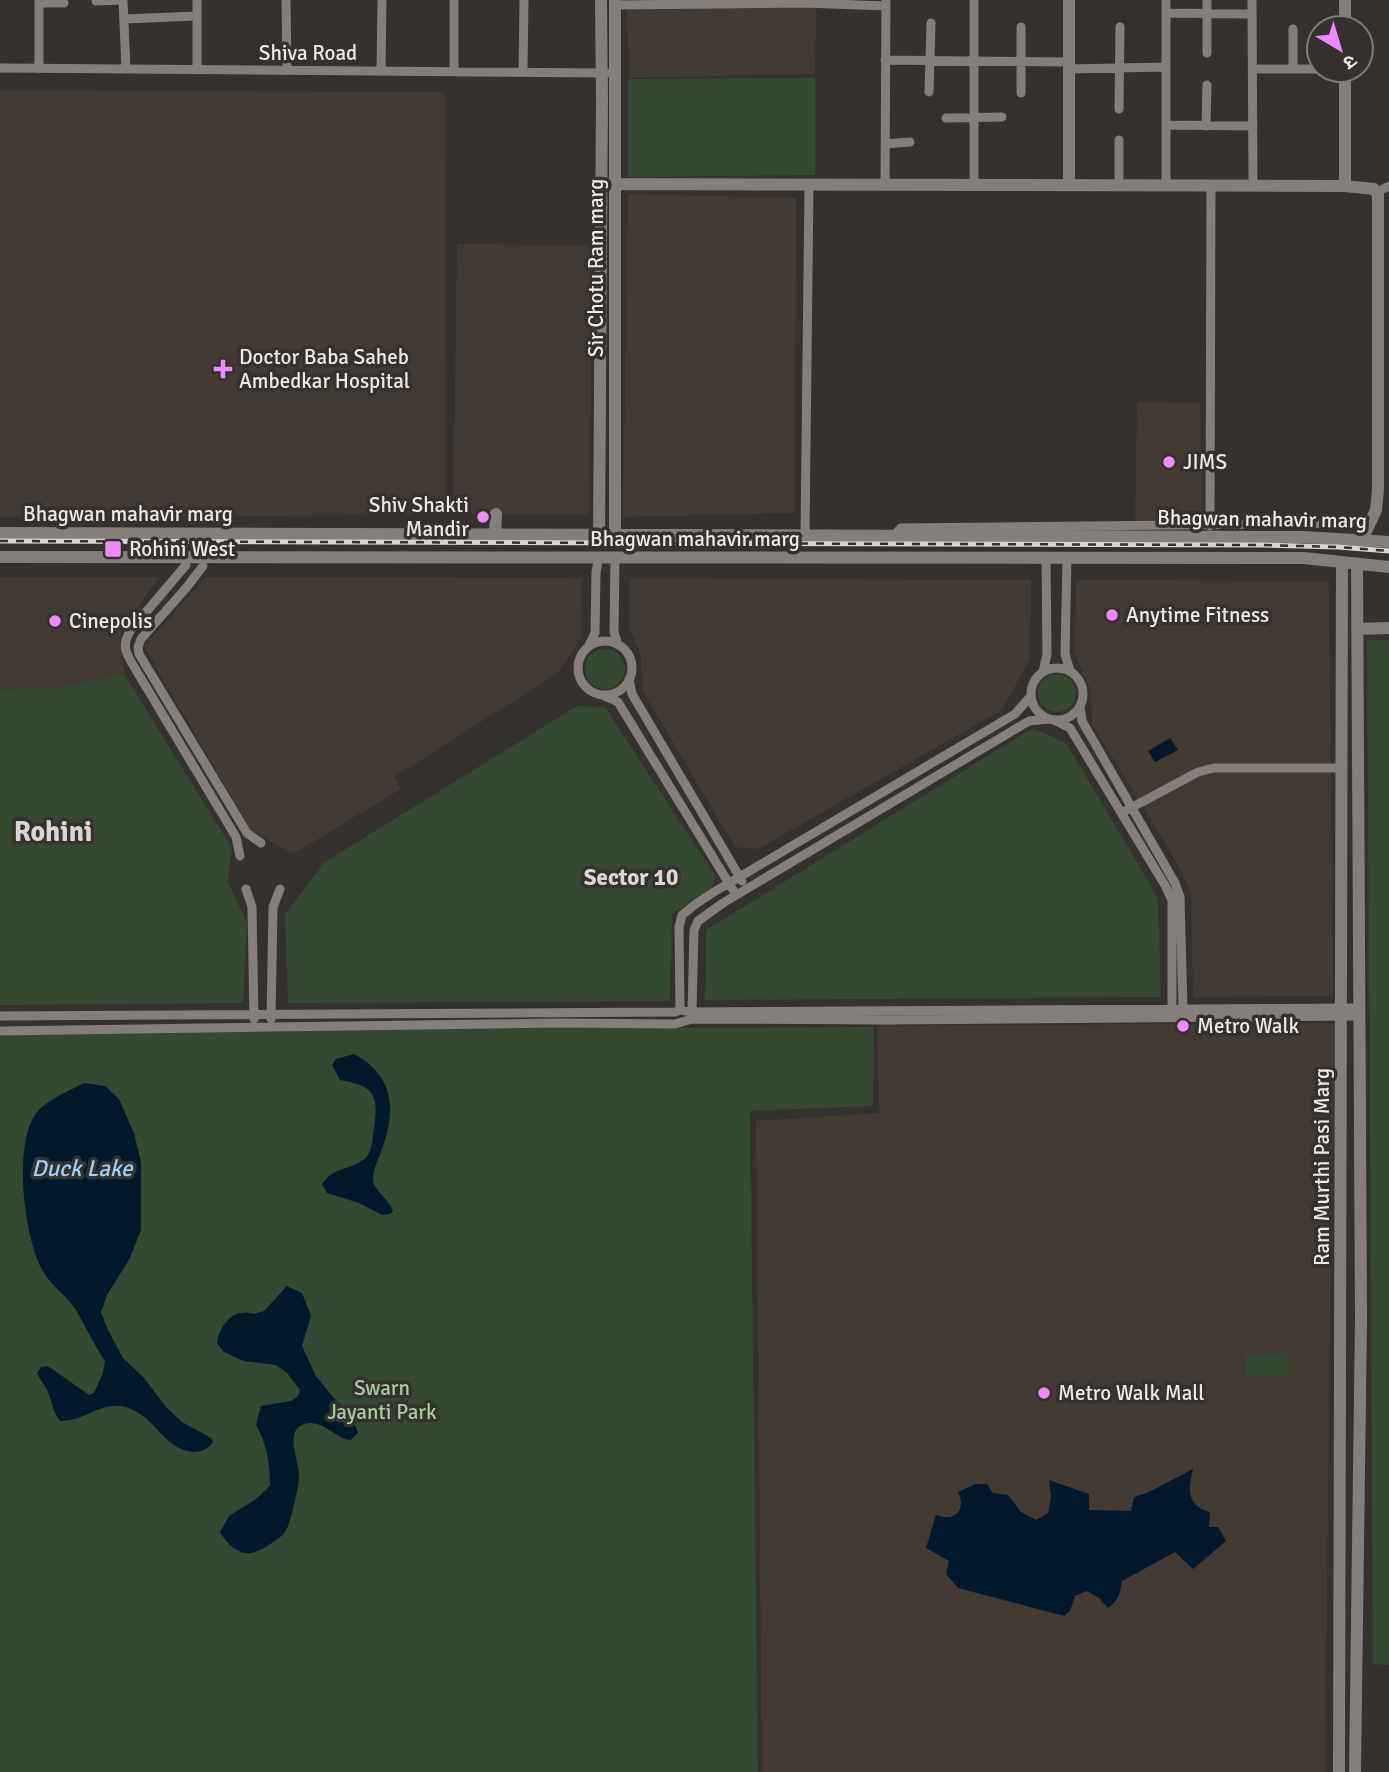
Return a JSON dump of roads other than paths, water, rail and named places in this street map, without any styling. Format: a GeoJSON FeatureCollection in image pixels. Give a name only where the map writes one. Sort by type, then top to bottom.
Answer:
{"type":"FeatureCollection","features":[{"type":"Feature","properties":{"kind":"street"},"geometry":{"type":"LineString","coordinates":[[96,1],[123,0],[126,69]]}},
{"type":"Feature","properties":{"kind":"street"},"geometry":{"type":"LineString","coordinates":[[197,0],[197,70]]}},
{"type":"Feature","properties":{"kind":"street"},"geometry":{"type":"LineString","coordinates":[[286,0],[287,70]]}},
{"type":"Feature","properties":{"kind":"street"},"geometry":{"type":"LineString","coordinates":[[381,71],[382,0]]}},
{"type":"Feature","properties":{"kind":"street"},"geometry":{"type":"LineString","coordinates":[[454,0],[454,71]]}},
{"type":"Feature","properties":{"kind":"street"},"geometry":{"type":"LineString","coordinates":[[523,71],[524,0]]}},
{"type":"Feature","properties":{"kind":"street","name":"Sir Chotu Ram marg"},"geometry":{"type":"LineString","coordinates":[[599,535],[601,0]]}},
{"type":"Feature","properties":{"kind":"street"},"geometry":{"type":"LineString","coordinates":[[974,0],[974,186]]}},
{"type":"Feature","properties":{"kind":"street"},"geometry":{"type":"LineString","coordinates":[[1069,0],[1069,185]]}},
{"type":"Feature","properties":{"kind":"street"},"geometry":{"type":"LineString","coordinates":[[1166,0],[1166,185]]}},
{"type":"Feature","properties":{"kind":"street"},"geometry":{"type":"LineString","coordinates":[[1207,0],[1207,53]]}},
{"type":"Feature","properties":{"kind":"street"},"geometry":{"type":"LineString","coordinates":[[1252,0],[1253,185]]}},
{"type":"Feature","properties":{"kind":"street"},"geometry":{"type":"LineString","coordinates":[[40,69],[39,2],[64,3]]}},
{"type":"Feature","properties":{"kind":"street"},"geometry":{"type":"LineString","coordinates":[[615,2],[886,3],[885,186]]}},
{"type":"Feature","properties":{"kind":"street","name":"Sir Chotu Ram marg"},"geometry":{"type":"LineString","coordinates":[[615,2],[615,536]]}},
{"type":"Feature","properties":{"kind":"street"},"geometry":{"type":"LineString","coordinates":[[1166,13],[1252,14]]}},
{"type":"Feature","properties":{"kind":"street"},"geometry":{"type":"LineString","coordinates":[[124,19],[197,16]]}},
{"type":"Feature","properties":{"kind":"street"},"geometry":{"type":"LineString","coordinates":[[929,92],[931,23]]}},
{"type":"Feature","properties":{"kind":"street"},"geometry":{"type":"LineString","coordinates":[[1021,27],[1021,93]]}},
{"type":"Feature","properties":{"kind":"street"},"geometry":{"type":"LineString","coordinates":[[1119,108],[1120,27]]}},
{"type":"Feature","properties":{"kind":"street"},"geometry":{"type":"LineString","coordinates":[[1293,29],[1293,69]]}},
{"type":"Feature","properties":{"kind":"street"},"geometry":{"type":"LineString","coordinates":[[885,60],[1021,61],[1120,68],[1166,67]]}},
{"type":"Feature","properties":{"kind":"street","name":"Shiva Road"},"geometry":{"type":"LineString","coordinates":[[0,68],[616,73]]}},
{"type":"Feature","properties":{"kind":"street"},"geometry":{"type":"LineString","coordinates":[[1252,69],[1305,69]]}},
{"type":"Feature","properties":{"kind":"street"},"geometry":{"type":"LineString","coordinates":[[1345,84],[1345,186]]}},
{"type":"Feature","properties":{"kind":"street"},"geometry":{"type":"LineString","coordinates":[[1206,126],[1207,85]]}},
{"type":"Feature","properties":{"kind":"street"},"geometry":{"type":"LineString","coordinates":[[946,118],[1002,117]]}},
{"type":"Feature","properties":{"kind":"street"},"geometry":{"type":"LineString","coordinates":[[1166,125],[1253,126]]}},
{"type":"Feature","properties":{"kind":"street"},"geometry":{"type":"LineString","coordinates":[[1119,140],[1119,185]]}},
{"type":"Feature","properties":{"kind":"street"},"geometry":{"type":"LineString","coordinates":[[885,144],[910,142]]}},
{"type":"Feature","properties":{"kind":"street"},"geometry":{"type":"LineString","coordinates":[[601,184],[1253,185],[1383,189],[1379,272],[1378,490],[1376,510],[1362,540]]}},
{"type":"Feature","properties":{"kind":"street"},"geometry":{"type":"LineString","coordinates":[[805,536],[810,185]]}},
{"type":"Feature","properties":{"kind":"street"},"geometry":{"type":"LineString","coordinates":[[1210,530],[1211,185]]}},
{"type":"Feature","properties":{"kind":"street"},"geometry":{"type":"LineString","coordinates":[[495,535],[496,514]]}},
{"type":"Feature","properties":{"kind":"street"},"geometry":{"type":"LineString","coordinates":[[899,536],[898,531],[901,528],[1210,530],[1370,523]]}},
{"type":"Feature","properties":{"kind":"street","name":"Bhagwan mahavir marg"},"geometry":{"type":"LineString","coordinates":[[0,533],[333,528],[495,535],[927,536],[1210,530],[1389,541]]}},
{"type":"Feature","properties":{"kind":"street"},"geometry":{"type":"LineString","coordinates":[[927,536],[929,558]]}},
{"type":"Feature","properties":{"kind":"street","name":"Bhagwan mahavir marg"},"geometry":{"type":"LineString","coordinates":[[0,557],[1304,558],[1389,567]]}},
{"type":"Feature","properties":{"kind":"street"},"geometry":{"type":"LineString","coordinates":[[599,557],[596,572],[595,633],[579,660],[579,676],[587,688],[618,702],[736,895]]}},
{"type":"Feature","properties":{"kind":"street"},"geometry":{"type":"LineString","coordinates":[[615,558],[614,632],[618,645]]}},
{"type":"Feature","properties":{"kind":"street"},"geometry":{"type":"LineString","coordinates":[[1043,672],[1047,654],[1046,558]]}},
{"type":"Feature","properties":{"kind":"street"},"geometry":{"type":"LineString","coordinates":[[1067,558],[1065,654],[1070,671]]}},
{"type":"Feature","properties":{"kind":"street","name":"Ram Murthi Pasi Marg"},"geometry":{"type":"LineString","coordinates":[[1339,1772],[1342,562]]}},
{"type":"Feature","properties":{"kind":"street","name":"Ram Murthi Pasi Marg"},"geometry":{"type":"LineString","coordinates":[[1355,1772],[1361,1319],[1357,564]]}},
{"type":"Feature","properties":{"kind":"street"},"geometry":{"type":"LineString","coordinates":[[186,565],[130,631],[125,640],[125,649],[236,837],[240,856]]}},
{"type":"Feature","properties":{"kind":"street"},"geometry":{"type":"LineString","coordinates":[[203,566],[141,639],[139,654],[247,832],[261,843]]}},
{"type":"Feature","properties":{"kind":"street"},"geometry":{"type":"LineString","coordinates":[[1357,629],[1389,628]]}},
{"type":"Feature","properties":{"kind":"street"},"geometry":{"type":"LineString","coordinates":[[588,647],[603,642],[618,645],[630,660],[631,671],[626,684],[617,692],[602,695]]}},
{"type":"Feature","properties":{"kind":"street"},"geometry":{"type":"LineString","coordinates":[[683,1022],[692,1012],[694,930],[698,921],[736,895],[1029,720],[1051,720],[1066,719],[1072,716],[1080,707],[1083,689],[1077,677],[1070,671],[1059,668],[1043,672],[1034,681],[1031,696],[1036,710],[1051,720],[1070,728],[1175,883],[1181,897],[1183,1009]]}},
{"type":"Feature","properties":{"kind":"street"},"geometry":{"type":"LineString","coordinates":[[629,679],[632,694],[747,890]]}},
{"type":"Feature","properties":{"kind":"street"},"geometry":{"type":"LineString","coordinates":[[680,1010],[679,928],[682,915],[697,903],[1015,713],[1031,696]]}},
{"type":"Feature","properties":{"kind":"street"},"geometry":{"type":"LineString","coordinates":[[1080,707],[1082,721],[1172,900],[1172,1009]]}},
{"type":"Feature","properties":{"kind":"street"},"geometry":{"type":"LineString","coordinates":[[1127,810],[1198,772],[1214,768],[1343,768]]}},
{"type":"Feature","properties":{"kind":"street"},"geometry":{"type":"LineString","coordinates":[[246,889],[252,907],[254,1027]]}},
{"type":"Feature","properties":{"kind":"street"},"geometry":{"type":"LineString","coordinates":[[270,1027],[272,908],[280,890]]}},
{"type":"Feature","properties":{"kind":"street"},"geometry":{"type":"LineString","coordinates":[[0,1016],[680,1010],[1183,1009],[1341,1012]]}},
{"type":"Feature","properties":{"kind":"street"},"geometry":{"type":"LineString","coordinates":[[0,1031],[558,1023],[675,1024],[692,1019],[887,1020],[1360,1012]]}},
{"type":"Feature","properties":{"kind":"water"},"geometry":{"type":"Polygon","coordinates":[[[1170,738],[1178,750],[1155,762],[1148,751],[1170,738]]]}},
{"type":"Feature","properties":{"kind":"water"},"geometry":{"type":"Polygon","coordinates":[[[354,1054],[378,1073],[389,1097],[389,1123],[373,1180],[393,1211],[390,1214],[382,1215],[359,1203],[327,1193],[322,1184],[333,1173],[364,1159],[371,1145],[376,1107],[372,1094],[360,1085],[340,1080],[332,1065],[336,1059],[354,1054]]]}},
{"type":"Feature","properties":{"kind":"water","name":"Duck Lake"},"geometry":{"type":"Polygon","coordinates":[[[84,1083],[105,1086],[119,1099],[134,1133],[141,1162],[141,1230],[130,1258],[107,1295],[101,1312],[123,1358],[182,1422],[211,1438],[213,1442],[210,1446],[201,1451],[179,1448],[145,1418],[123,1406],[105,1408],[79,1418],[60,1421],[37,1373],[41,1367],[48,1366],[89,1395],[94,1393],[105,1361],[76,1310],[47,1278],[37,1259],[31,1240],[24,1194],[24,1148],[28,1129],[35,1115],[51,1101],[84,1083]]]}},
{"type":"Feature","properties":{"kind":"water"},"geometry":{"type":"Polygon","coordinates":[[[287,1286],[302,1293],[311,1316],[302,1346],[316,1376],[352,1417],[358,1433],[351,1440],[315,1423],[302,1425],[297,1429],[294,1434],[294,1448],[299,1480],[287,1528],[264,1548],[245,1553],[230,1545],[220,1532],[229,1516],[256,1499],[270,1486],[267,1454],[256,1425],[261,1406],[291,1401],[298,1396],[300,1390],[287,1373],[276,1365],[244,1361],[224,1352],[217,1343],[224,1324],[229,1319],[240,1313],[254,1314],[264,1311],[287,1286]]]}},
{"type":"Feature","properties":{"kind":"water"},"geometry":{"type":"Polygon","coordinates":[[[1193,1469],[1190,1490],[1193,1501],[1210,1512],[1209,1527],[1218,1527],[1226,1541],[1193,1569],[1175,1552],[1122,1581],[1115,1602],[1108,1608],[1099,1598],[1087,1591],[1075,1596],[1070,1611],[1064,1616],[958,1588],[946,1574],[949,1561],[926,1548],[936,1515],[948,1517],[957,1513],[961,1505],[958,1492],[975,1484],[987,1484],[993,1493],[1008,1495],[1021,1512],[1036,1520],[1048,1513],[1051,1497],[1049,1480],[1089,1494],[1089,1510],[1131,1511],[1134,1497],[1193,1469]]]}},
{"type":"Feature","properties":{"kind":"railway"},"geometry":{"type":"LineString","coordinates":[[0,541],[1261,545],[1389,551]]}},
{"type":"Feature","properties":{"kind":"place","name":"Doctor Baba Saheb Ambedkar Hospital"},"geometry":{"type":"Point","coordinates":[223,369]}},
{"type":"Feature","properties":{"kind":"place","name":"JIMS"},"geometry":{"type":"Point","coordinates":[1169,462]}},
{"type":"Feature","properties":{"kind":"place","name":"Shiv Shakti Mandir"},"geometry":{"type":"Point","coordinates":[483,517]}},
{"type":"Feature","properties":{"kind":"place","name":"Rohini West"},"geometry":{"type":"Point","coordinates":[113,549]}},
{"type":"Feature","properties":{"kind":"place","name":"Anytime Fitness"},"geometry":{"type":"Point","coordinates":[1112,615]}},
{"type":"Feature","properties":{"kind":"place","name":"Cinepolis"},"geometry":{"type":"Point","coordinates":[55,621]}},
{"type":"Feature","properties":{"kind":"place","name":"Metro Walk"},"geometry":{"type":"Point","coordinates":[1183,1026]}},
{"type":"Feature","properties":{"kind":"place","name":"Metro Walk Mall"},"geometry":{"type":"Point","coordinates":[1044,1393]}},
{"type":"Feature","properties":{"kind":"district","name":"Rohini"},"geometry":{"type":"Point","coordinates":[53,832]}},
{"type":"Feature","properties":{"kind":"district","name":"Sector 10"},"geometry":{"type":"Point","coordinates":[631,877]}},
{"type":"Feature","properties":{"kind":"park label","name":"Swarn Jayanti Park"},"geometry":{"type":"Point","coordinates":[382,1400]}}]}
